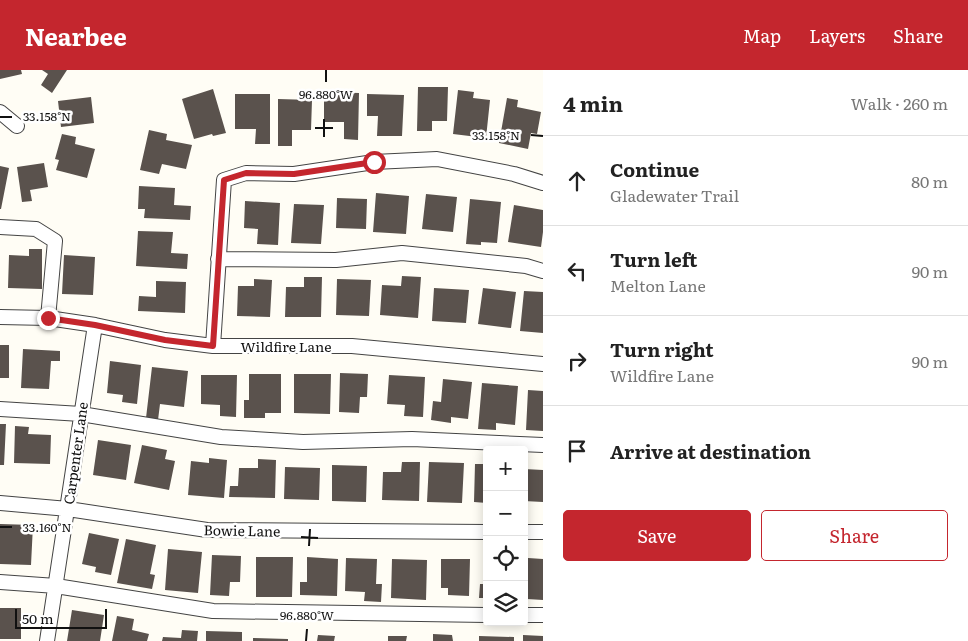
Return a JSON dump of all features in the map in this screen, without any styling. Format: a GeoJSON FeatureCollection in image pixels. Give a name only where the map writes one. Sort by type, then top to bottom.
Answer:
{"type":"FeatureCollection","features":[{"type":"Feature","properties":{"kind":"street"},"geometry":{"type":"LineString","coordinates":[[0,112],[17,126]]}},
{"type":"Feature","properties":{"kind":"street"},"geometry":{"type":"LineString","coordinates":[[213,346],[224,180],[246,173],[294,174],[374,162],[437,159],[514,174],[543,183]]}},
{"type":"Feature","properties":{"kind":"street"},"geometry":{"type":"LineString","coordinates":[[0,227],[36,229],[55,241],[48,318]]}},
{"type":"Feature","properties":{"kind":"street"},"geometry":{"type":"LineString","coordinates":[[218,259],[336,260],[402,253],[526,266],[543,271]]}},
{"type":"Feature","properties":{"kind":"street","name":"Wildfire Lane"},"geometry":{"type":"LineString","coordinates":[[0,317],[48,318],[95,325],[165,340],[213,346],[352,346],[543,364]]}},
{"type":"Feature","properties":{"kind":"street","name":"Carpenter Lane"},"geometry":{"type":"LineString","coordinates":[[47,641],[95,325]]}},
{"type":"Feature","properties":{"kind":"street"},"geometry":{"type":"LineString","coordinates":[[0,409],[81,414],[221,437],[303,442],[412,439],[543,445]]}},
{"type":"Feature","properties":{"kind":"street","name":"Bowie Lane"},"geometry":{"type":"LineString","coordinates":[[0,503],[68,509],[207,530],[483,532]]}},
{"type":"Feature","properties":{"kind":"street"},"geometry":{"type":"LineString","coordinates":[[528,532],[543,532]]}},
{"type":"Feature","properties":{"kind":"street"},"geometry":{"type":"LineString","coordinates":[[0,582],[56,586],[213,611],[483,615]]}},
{"type":"Feature","properties":{"kind":"street"},"geometry":{"type":"LineString","coordinates":[[528,615],[543,615]]}},
{"type":"Feature","properties":{"kind":"building"},"geometry":{"type":"Polygon","coordinates":[[[0,70],[21,70],[22,74],[0,79],[0,70]]]}},
{"type":"Feature","properties":{"kind":"building"},"geometry":{"type":"Polygon","coordinates":[[[42,70],[67,70],[52,93],[41,85],[48,74],[42,70]]]}},
{"type":"Feature","properties":{"kind":"building"},"geometry":{"type":"Polygon","coordinates":[[[418,87],[448,87],[447,121],[432,121],[432,131],[417,131],[418,87]]]}},
{"type":"Feature","properties":{"kind":"building"},"geometry":{"type":"Polygon","coordinates":[[[213,89],[226,133],[213,136],[212,134],[194,139],[182,99],[213,89]]]}},
{"type":"Feature","properties":{"kind":"building"},"geometry":{"type":"Polygon","coordinates":[[[458,90],[474,92],[473,98],[490,100],[486,138],[453,134],[458,90]]]}},
{"type":"Feature","properties":{"kind":"building"},"geometry":{"type":"Polygon","coordinates":[[[324,92],[359,93],[358,140],[344,139],[344,122],[324,122],[324,92]]]}},
{"type":"Feature","properties":{"kind":"building"},"geometry":{"type":"Polygon","coordinates":[[[235,94],[270,94],[270,144],[255,144],[256,129],[235,129],[235,94]]]}},
{"type":"Feature","properties":{"kind":"building"},"geometry":{"type":"Polygon","coordinates":[[[367,94],[404,95],[402,136],[377,136],[378,116],[367,116],[367,94]]]}},
{"type":"Feature","properties":{"kind":"building"},"geometry":{"type":"Polygon","coordinates":[[[91,97],[94,123],[61,127],[58,101],[91,97]]]}},
{"type":"Feature","properties":{"kind":"building"},"geometry":{"type":"Polygon","coordinates":[[[507,98],[518,100],[517,107],[541,112],[537,134],[531,133],[528,149],[499,143],[507,98]]]}},
{"type":"Feature","properties":{"kind":"building"},"geometry":{"type":"Polygon","coordinates":[[[278,99],[312,100],[311,130],[292,130],[292,146],[278,146],[278,99]]]}},
{"type":"Feature","properties":{"kind":"building"},"geometry":{"type":"Polygon","coordinates":[[[149,130],[167,134],[166,140],[192,145],[186,169],[162,164],[159,174],[140,170],[149,130]]]}},
{"type":"Feature","properties":{"kind":"building"},"geometry":{"type":"Polygon","coordinates":[[[62,134],[76,137],[75,144],[95,149],[87,178],[56,170],[59,160],[55,159],[62,134]]]}},
{"type":"Feature","properties":{"kind":"building"},"geometry":{"type":"Polygon","coordinates":[[[44,163],[48,187],[30,190],[32,201],[22,202],[17,167],[44,163]]]}},
{"type":"Feature","properties":{"kind":"building"},"geometry":{"type":"Polygon","coordinates":[[[0,166],[9,168],[1,209],[0,209],[0,166]]]}},
{"type":"Feature","properties":{"kind":"building"},"geometry":{"type":"Polygon","coordinates":[[[139,186],[175,188],[174,205],[191,206],[190,220],[144,218],[145,209],[138,209],[139,186]]]}},
{"type":"Feature","properties":{"kind":"building"},"geometry":{"type":"Polygon","coordinates":[[[376,193],[409,196],[406,234],[373,232],[376,193]]]}},
{"type":"Feature","properties":{"kind":"building"},"geometry":{"type":"Polygon","coordinates":[[[426,194],[457,197],[453,232],[422,229],[426,194]]]}},
{"type":"Feature","properties":{"kind":"building"},"geometry":{"type":"Polygon","coordinates":[[[337,198],[367,199],[366,229],[336,228],[337,198]]]}},
{"type":"Feature","properties":{"kind":"building"},"geometry":{"type":"Polygon","coordinates":[[[470,199],[501,202],[497,243],[481,242],[481,245],[466,244],[470,199]]]}},
{"type":"Feature","properties":{"kind":"building"},"geometry":{"type":"Polygon","coordinates":[[[245,201],[280,203],[278,245],[257,244],[258,229],[244,228],[245,201]]]}},
{"type":"Feature","properties":{"kind":"building"},"geometry":{"type":"Polygon","coordinates":[[[294,204],[324,205],[321,244],[291,243],[294,204]]]}},
{"type":"Feature","properties":{"kind":"building"},"geometry":{"type":"Polygon","coordinates":[[[514,205],[543,210],[541,247],[508,242],[514,205]]]}},
{"type":"Feature","properties":{"kind":"building"},"geometry":{"type":"Polygon","coordinates":[[[138,231],[173,232],[171,253],[188,254],[187,269],[136,266],[138,231]]]}},
{"type":"Feature","properties":{"kind":"building"},"geometry":{"type":"Polygon","coordinates":[[[29,249],[42,249],[42,289],[8,288],[9,255],[29,256],[29,249]]]}},
{"type":"Feature","properties":{"kind":"building"},"geometry":{"type":"Polygon","coordinates":[[[64,255],[95,257],[93,295],[62,294],[64,255]]]}},
{"type":"Feature","properties":{"kind":"building"},"geometry":{"type":"Polygon","coordinates":[[[402,276],[421,277],[418,318],[380,315],[382,285],[401,286],[402,276]]]}},
{"type":"Feature","properties":{"kind":"building"},"geometry":{"type":"Polygon","coordinates":[[[304,277],[322,277],[321,317],[285,317],[286,287],[304,287],[304,277]]]}},
{"type":"Feature","properties":{"kind":"building"},"geometry":{"type":"Polygon","coordinates":[[[254,279],[272,280],[270,317],[237,316],[238,286],[254,286],[254,279]]]}},
{"type":"Feature","properties":{"kind":"building"},"geometry":{"type":"Polygon","coordinates":[[[337,279],[371,280],[369,316],[336,315],[337,279]]]}},
{"type":"Feature","properties":{"kind":"building"},"geometry":{"type":"Polygon","coordinates":[[[156,281],[186,282],[185,313],[138,311],[139,296],[156,297],[156,281]]]}},
{"type":"Feature","properties":{"kind":"building"},"geometry":{"type":"Polygon","coordinates":[[[434,288],[469,290],[466,323],[432,321],[434,288]]]}},
{"type":"Feature","properties":{"kind":"building"},"geometry":{"type":"Polygon","coordinates":[[[483,288],[516,292],[511,328],[478,324],[483,288]]]}},
{"type":"Feature","properties":{"kind":"building"},"geometry":{"type":"Polygon","coordinates":[[[524,291],[543,292],[543,333],[520,331],[524,291]]]}},
{"type":"Feature","properties":{"kind":"building"},"geometry":{"type":"Polygon","coordinates":[[[0,345],[9,345],[9,378],[0,378],[0,345]]]}},
{"type":"Feature","properties":{"kind":"building"},"geometry":{"type":"Polygon","coordinates":[[[23,349],[60,351],[60,361],[51,361],[49,389],[21,388],[23,349]]]}},
{"type":"Feature","properties":{"kind":"building"},"geometry":{"type":"Polygon","coordinates":[[[110,361],[141,365],[137,404],[122,402],[123,395],[107,393],[110,361]]]}},
{"type":"Feature","properties":{"kind":"building"},"geometry":{"type":"Polygon","coordinates":[[[152,367],[188,371],[184,407],[160,404],[158,420],[146,418],[152,367]]]}},
{"type":"Feature","properties":{"kind":"building"},"geometry":{"type":"Polygon","coordinates":[[[340,373],[368,374],[367,397],[360,397],[359,413],[339,412],[340,373]]]}},
{"type":"Feature","properties":{"kind":"building"},"geometry":{"type":"Polygon","coordinates":[[[249,374],[281,374],[281,413],[265,413],[265,418],[244,418],[244,400],[249,400],[249,374]]]}},
{"type":"Feature","properties":{"kind":"building"},"geometry":{"type":"Polygon","coordinates":[[[294,374],[331,374],[330,414],[294,413],[294,374]]]}},
{"type":"Feature","properties":{"kind":"building"},"geometry":{"type":"Polygon","coordinates":[[[201,375],[237,375],[236,417],[220,416],[220,405],[201,404],[201,375]]]}},
{"type":"Feature","properties":{"kind":"building"},"geometry":{"type":"Polygon","coordinates":[[[389,375],[425,377],[423,417],[404,416],[405,405],[387,404],[389,375]]]}},
{"type":"Feature","properties":{"kind":"building"},"geometry":{"type":"Polygon","coordinates":[[[443,379],[472,382],[468,419],[451,417],[451,423],[431,420],[433,401],[441,402],[443,379]]]}},
{"type":"Feature","properties":{"kind":"building"},"geometry":{"type":"Polygon","coordinates":[[[482,383],[518,386],[515,425],[496,423],[496,430],[478,429],[482,383]]]}},
{"type":"Feature","properties":{"kind":"building"},"geometry":{"type":"Polygon","coordinates":[[[528,390],[543,391],[543,431],[526,430],[528,390]]]}},
{"type":"Feature","properties":{"kind":"building"},"geometry":{"type":"Polygon","coordinates":[[[0,424],[6,424],[4,465],[0,465],[0,424]]]}},
{"type":"Feature","properties":{"kind":"building"},"geometry":{"type":"Polygon","coordinates":[[[15,426],[29,427],[28,434],[51,435],[50,464],[14,463],[15,426]]]}},
{"type":"Feature","properties":{"kind":"building"},"geometry":{"type":"Polygon","coordinates":[[[98,440],[131,445],[126,480],[93,475],[98,440]]]}},
{"type":"Feature","properties":{"kind":"building"},"geometry":{"type":"Polygon","coordinates":[[[142,445],[167,450],[165,459],[175,461],[169,490],[134,483],[142,445]]]}},
{"type":"Feature","properties":{"kind":"building"},"geometry":{"type":"Polygon","coordinates":[[[209,458],[227,460],[224,498],[188,495],[191,461],[209,463],[209,458]]]}},
{"type":"Feature","properties":{"kind":"building"},"geometry":{"type":"Polygon","coordinates":[[[258,459],[276,460],[275,498],[229,497],[230,486],[238,486],[239,468],[258,468],[258,459]]]}},
{"type":"Feature","properties":{"kind":"building"},"geometry":{"type":"Polygon","coordinates":[[[402,462],[420,462],[419,501],[382,500],[383,472],[401,472],[402,462]]]}},
{"type":"Feature","properties":{"kind":"building"},"geometry":{"type":"Polygon","coordinates":[[[429,462],[464,463],[462,503],[427,502],[429,462]]]}},
{"type":"Feature","properties":{"kind":"building"},"geometry":{"type":"Polygon","coordinates":[[[475,464],[483,464],[483,503],[474,502],[475,464]]]}},
{"type":"Feature","properties":{"kind":"building"},"geometry":{"type":"Polygon","coordinates":[[[332,465],[367,466],[366,502],[332,501],[332,465]]]}},
{"type":"Feature","properties":{"kind":"building"},"geometry":{"type":"Polygon","coordinates":[[[285,467],[320,468],[319,500],[284,499],[285,467]]]}},
{"type":"Feature","properties":{"kind":"building"},"geometry":{"type":"Polygon","coordinates":[[[528,469],[543,470],[543,502],[528,501],[528,469]]]}},
{"type":"Feature","properties":{"kind":"building"},"geometry":{"type":"Polygon","coordinates":[[[0,524],[33,525],[31,565],[0,564],[0,524]]]}},
{"type":"Feature","properties":{"kind":"building"},"geometry":{"type":"Polygon","coordinates":[[[89,533],[119,539],[111,575],[95,572],[96,567],[82,564],[89,533]]]}},
{"type":"Feature","properties":{"kind":"building"},"geometry":{"type":"Polygon","coordinates":[[[126,539],[156,545],[150,574],[155,575],[152,589],[117,583],[126,539]]]}},
{"type":"Feature","properties":{"kind":"building"},"geometry":{"type":"Polygon","coordinates":[[[168,549],[202,552],[198,593],[165,590],[168,549]]]}},
{"type":"Feature","properties":{"kind":"building"},"geometry":{"type":"Polygon","coordinates":[[[212,555],[241,556],[240,582],[230,582],[229,596],[210,595],[212,555]]]}},
{"type":"Feature","properties":{"kind":"building"},"geometry":{"type":"Polygon","coordinates":[[[256,557],[293,557],[292,597],[256,597],[256,557]]]}},
{"type":"Feature","properties":{"kind":"building"},"geometry":{"type":"Polygon","coordinates":[[[307,557],[338,559],[337,596],[300,595],[300,582],[307,582],[307,557]]]}},
{"type":"Feature","properties":{"kind":"building"},"geometry":{"type":"Polygon","coordinates":[[[346,558],[377,559],[376,584],[382,584],[381,602],[364,601],[365,592],[345,591],[346,558]]]}},
{"type":"Feature","properties":{"kind":"building"},"geometry":{"type":"Polygon","coordinates":[[[528,558],[543,559],[543,600],[528,599],[528,558]]]}},
{"type":"Feature","properties":{"kind":"building"},"geometry":{"type":"Polygon","coordinates":[[[392,559],[427,560],[426,600],[391,598],[392,559]]]}},
{"type":"Feature","properties":{"kind":"building"},"geometry":{"type":"Polygon","coordinates":[[[441,559],[470,559],[469,596],[448,595],[448,588],[441,588],[441,559]]]}},
{"type":"Feature","properties":{"kind":"building"},"geometry":{"type":"Polygon","coordinates":[[[480,584],[483,584],[483,598],[479,598],[480,584]]]}},
{"type":"Feature","properties":{"kind":"building"},"geometry":{"type":"Polygon","coordinates":[[[0,608],[21,608],[21,639],[0,639],[0,608]]]}},
{"type":"Feature","properties":{"kind":"building"},"geometry":{"type":"Polygon","coordinates":[[[72,610],[104,615],[100,641],[67,641],[72,610]]]}},
{"type":"Feature","properties":{"kind":"building"},"geometry":{"type":"Polygon","coordinates":[[[117,616],[134,619],[132,630],[149,634],[147,641],[112,641],[117,616]]]}},
{"type":"Feature","properties":{"kind":"building"},"geometry":{"type":"Polygon","coordinates":[[[182,630],[198,631],[197,641],[162,641],[163,637],[181,638],[182,630]]]}},
{"type":"Feature","properties":{"kind":"building"},"geometry":{"type":"Polygon","coordinates":[[[206,631],[242,632],[242,641],[206,641],[206,631]]]}},
{"type":"Feature","properties":{"kind":"building"},"geometry":{"type":"Polygon","coordinates":[[[433,634],[452,635],[453,641],[433,641],[433,634]]]}},
{"type":"Feature","properties":{"kind":"building"},"geometry":{"type":"Polygon","coordinates":[[[318,635],[335,636],[334,641],[317,641],[318,635]]]}},
{"type":"Feature","properties":{"kind":"building"},"geometry":{"type":"Polygon","coordinates":[[[523,635],[543,636],[543,641],[523,641],[523,635]]]}},
{"type":"Feature","properties":{"kind":"building"},"geometry":{"type":"Polygon","coordinates":[[[388,636],[407,636],[406,641],[388,641],[388,636]]]}},
{"type":"Feature","properties":{"kind":"building"},"geometry":{"type":"Polygon","coordinates":[[[479,636],[514,637],[514,641],[479,641],[479,636]]]}},
{"type":"Feature","properties":{"kind":"building"},"geometry":{"type":"Polygon","coordinates":[[[253,638],[288,639],[288,641],[253,641],[253,638]]]}},
{"type":"Feature","properties":{"kind":"route"},"geometry":{"type":"LineString","coordinates":[[48,318],[95,325],[165,340],[213,346],[224,180],[246,173],[294,174],[374,162]]}}]}
